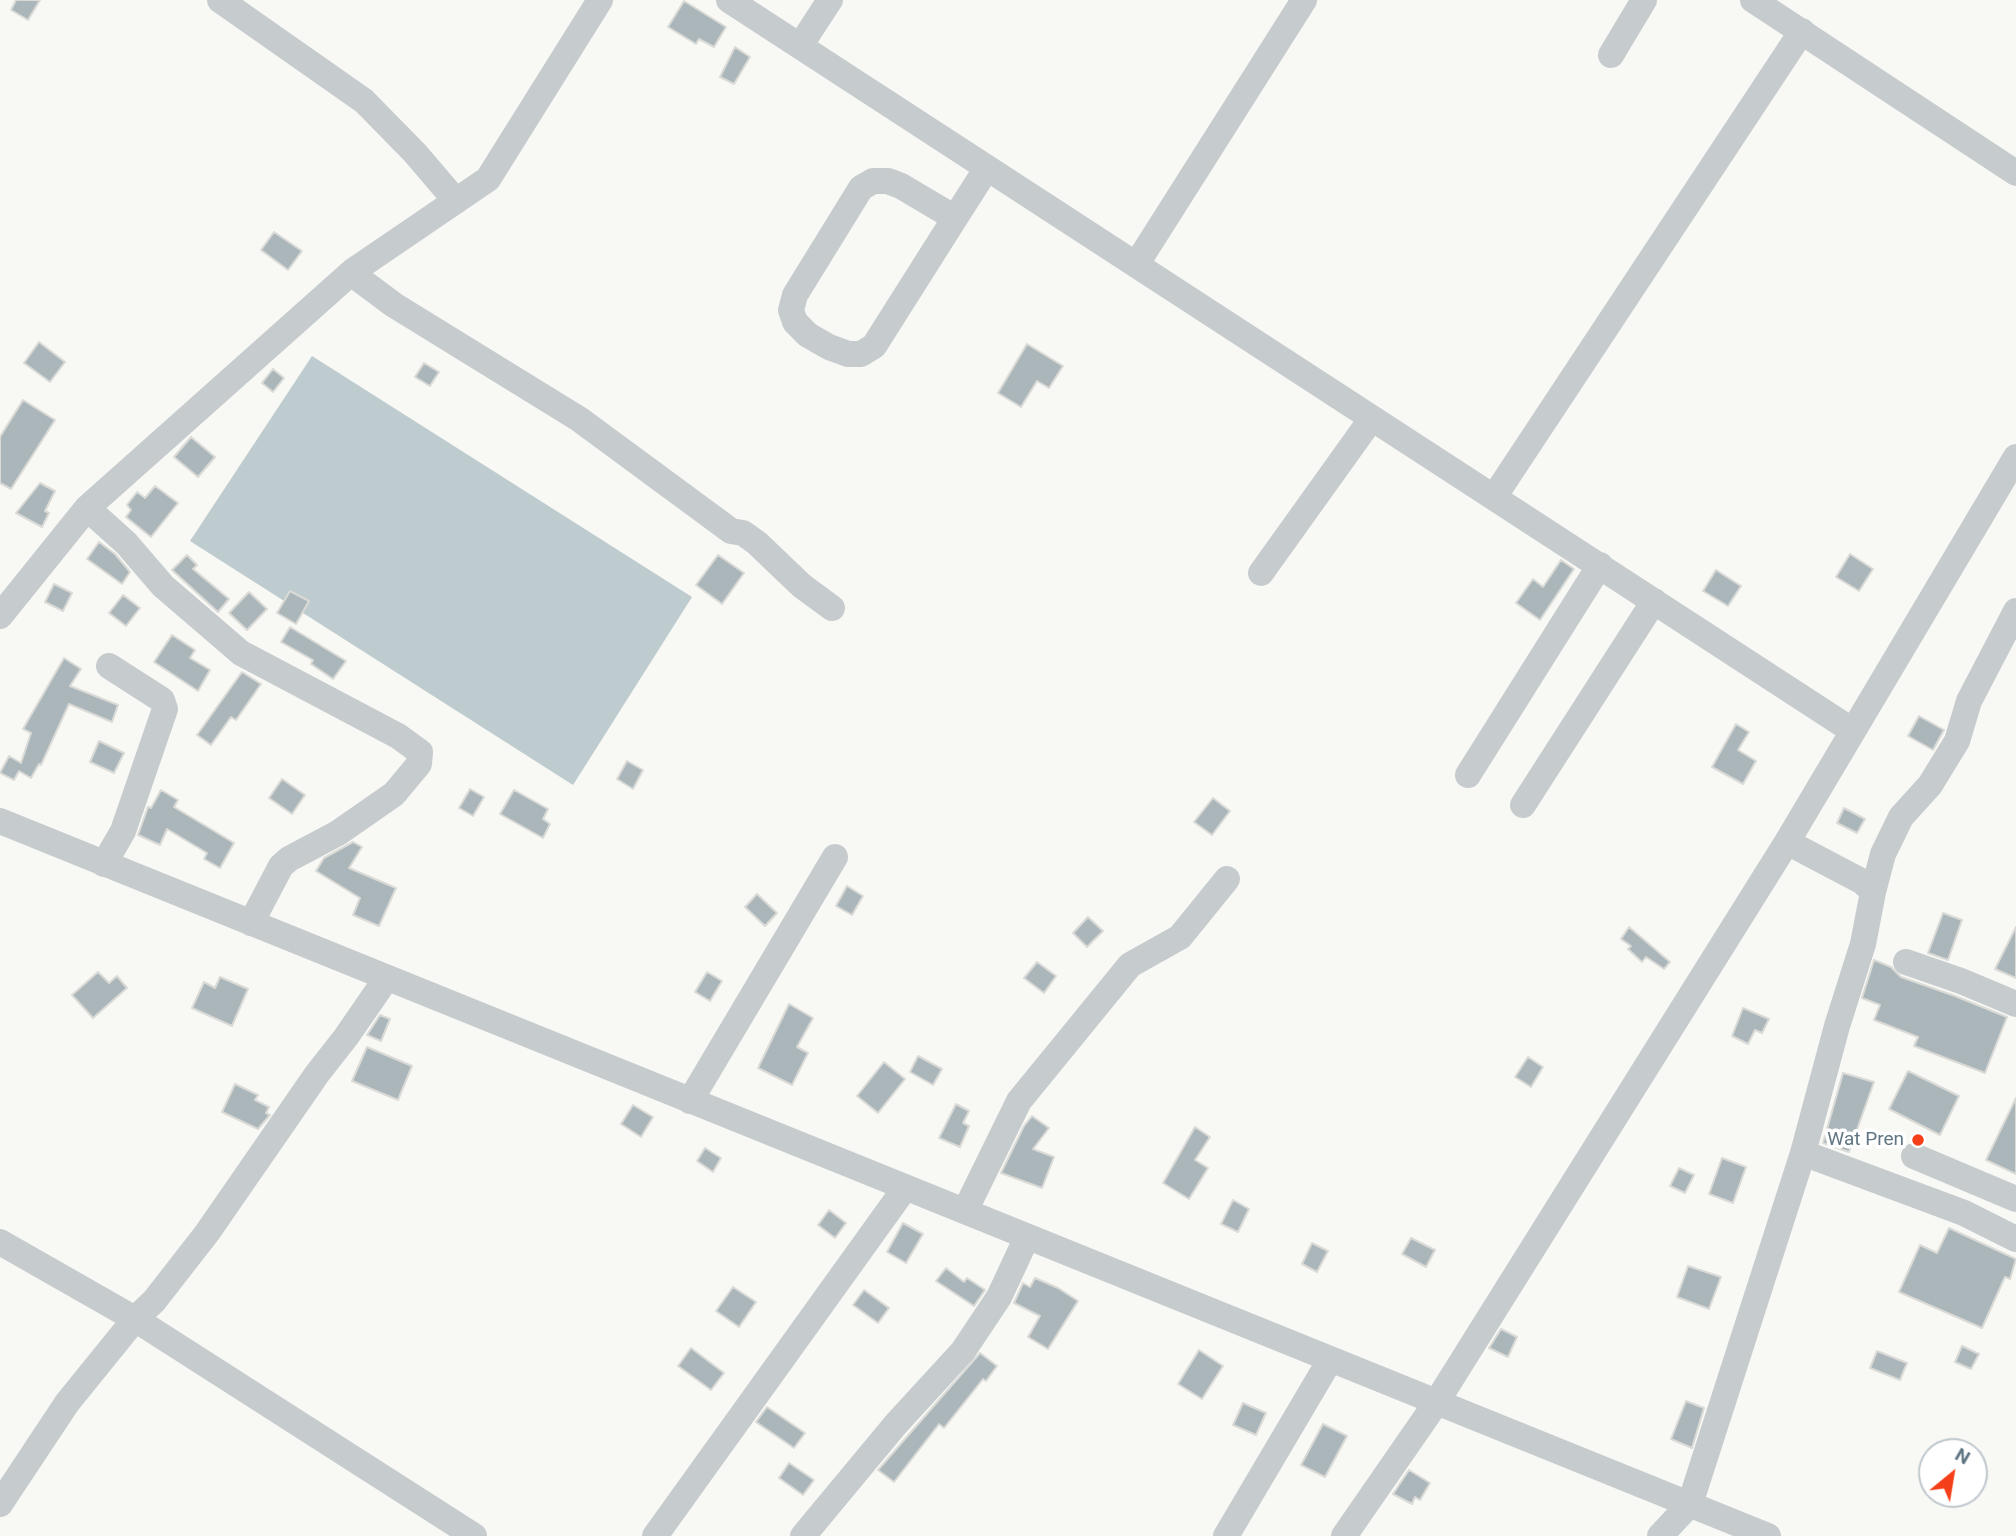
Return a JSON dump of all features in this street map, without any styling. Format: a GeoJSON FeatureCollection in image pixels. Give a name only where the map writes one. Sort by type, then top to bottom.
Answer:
{"type":"FeatureCollection","features":[{"type":"Feature","properties":{"kind":"street"},"geometry":{"type":"LineString","coordinates":[[220,0],[364,101],[415,153],[456,201]]}},
{"type":"Feature","properties":{"kind":"street"},"geometry":{"type":"LineString","coordinates":[[0,615],[87,508],[351,273],[488,179],[600,0]]}},
{"type":"Feature","properties":{"kind":"street"},"geometry":{"type":"LineString","coordinates":[[729,0],[1853,731]]}},
{"type":"Feature","properties":{"kind":"street"},"geometry":{"type":"LineString","coordinates":[[800,46],[830,0]]}},
{"type":"Feature","properties":{"kind":"street"},"geometry":{"type":"LineString","coordinates":[[1136,265],[1304,0]]}},
{"type":"Feature","properties":{"kind":"street"},"geometry":{"type":"LineString","coordinates":[[1611,55],[1644,0]]}},
{"type":"Feature","properties":{"kind":"street"},"geometry":{"type":"LineString","coordinates":[[1753,0],[2016,173]]}},
{"type":"Feature","properties":{"kind":"street"},"geometry":{"type":"LineString","coordinates":[[1494,497],[1802,31]]}},
{"type":"Feature","properties":{"kind":"street"},"geometry":{"type":"LineString","coordinates":[[955,218],[901,186],[887,181],[873,181],[861,188],[795,295],[791,310],[795,322],[808,335],[848,354],[861,354],[874,346],[987,168]]}},
{"type":"Feature","properties":{"kind":"street"},"geometry":{"type":"LineString","coordinates":[[351,273],[394,305],[579,419],[731,531],[743,533],[802,586],[832,608]]}},
{"type":"Feature","properties":{"kind":"street"},"geometry":{"type":"LineString","coordinates":[[1261,573],[1372,418]]}},
{"type":"Feature","properties":{"kind":"street"},"geometry":{"type":"LineString","coordinates":[[1344,1536],[1436,1403],[1787,842],[2016,457]]}},
{"type":"Feature","properties":{"kind":"street"},"geometry":{"type":"LineString","coordinates":[[87,508],[126,543],[163,586],[242,653],[397,736],[420,752],[419,764],[394,794],[338,833],[281,866],[251,923]]}},
{"type":"Feature","properties":{"kind":"street"},"geometry":{"type":"LineString","coordinates":[[1468,775],[1600,565]]}},
{"type":"Feature","properties":{"kind":"street"},"geometry":{"type":"LineString","coordinates":[[1523,805],[1654,601]]}},
{"type":"Feature","properties":{"kind":"street"},"geometry":{"type":"LineString","coordinates":[[1660,1536],[1690,1504],[1803,1153],[1837,1026],[1863,944],[1883,854],[1900,817],[1930,785],[1957,741],[1969,701],[2016,611]]}},
{"type":"Feature","properties":{"kind":"street"},"geometry":{"type":"LineString","coordinates":[[104,864],[124,831],[165,709],[162,700],[109,666]]}},
{"type":"Feature","properties":{"kind":"street"},"geometry":{"type":"LineString","coordinates":[[0,821],[1768,1536]]}},
{"type":"Feature","properties":{"kind":"street"},"geometry":{"type":"LineString","coordinates":[[1787,842],[1863,882],[1874,892]]}},
{"type":"Feature","properties":{"kind":"street"},"geometry":{"type":"LineString","coordinates":[[690,1101],[835,857]]}},
{"type":"Feature","properties":{"kind":"street"},"geometry":{"type":"LineString","coordinates":[[965,1211],[1019,1101],[1130,965],[1180,937],[1227,879]]}},
{"type":"Feature","properties":{"kind":"street"},"geometry":{"type":"LineString","coordinates":[[1906,962],[2016,1004]]}},
{"type":"Feature","properties":{"kind":"street"},"geometry":{"type":"LineString","coordinates":[[0,1504],[67,1403],[207,1233],[386,979]]}},
{"type":"Feature","properties":{"kind":"street"},"geometry":{"type":"LineString","coordinates":[[1803,1153],[1964,1213],[2016,1238]]}},
{"type":"Feature","properties":{"kind":"street"},"geometry":{"type":"LineString","coordinates":[[1914,1156],[2016,1199]]}},
{"type":"Feature","properties":{"kind":"street"},"geometry":{"type":"LineString","coordinates":[[655,1536],[905,1188]]}},
{"type":"Feature","properties":{"kind":"street"},"geometry":{"type":"LineString","coordinates":[[803,1536],[896,1424],[963,1351],[999,1297],[1027,1237]]}},
{"type":"Feature","properties":{"kind":"street"},"geometry":{"type":"LineString","coordinates":[[0,1242],[144,1310],[474,1536]]}},
{"type":"Feature","properties":{"kind":"street"},"geometry":{"type":"LineString","coordinates":[[1226,1536],[1330,1360]]}},
{"type":"Feature","properties":{"kind":"shaded area"},"geometry":{"type":"Polygon","coordinates":[[[312,356],[692,597],[573,785],[190,541],[312,356]]]}},
{"type":"Feature","properties":{"kind":"building"},"geometry":{"type":"Polygon","coordinates":[[[16,0],[40,0],[28,20],[11,10],[16,0]]]}},
{"type":"Feature","properties":{"kind":"building"},"geometry":{"type":"Polygon","coordinates":[[[684,1],[726,27],[714,47],[699,39],[696,44],[668,27],[684,1]]]}},
{"type":"Feature","properties":{"kind":"building"},"geometry":{"type":"Polygon","coordinates":[[[735,47],[750,57],[734,84],[720,77],[735,47]]]}},
{"type":"Feature","properties":{"kind":"building"},"geometry":{"type":"Polygon","coordinates":[[[274,232],[302,251],[288,270],[261,250],[274,232]]]}},
{"type":"Feature","properties":{"kind":"building"},"geometry":{"type":"Polygon","coordinates":[[[39,342],[65,362],[50,382],[24,363],[39,342]]]}},
{"type":"Feature","properties":{"kind":"building"},"geometry":{"type":"Polygon","coordinates":[[[1027,344],[1063,366],[1049,388],[1037,381],[1021,407],[998,393],[1027,344]]]}},
{"type":"Feature","properties":{"kind":"building"},"geometry":{"type":"Polygon","coordinates":[[[424,363],[439,372],[430,386],[415,377],[424,363]]]}},
{"type":"Feature","properties":{"kind":"building"},"geometry":{"type":"Polygon","coordinates":[[[273,369],[284,378],[273,392],[262,383],[273,369]]]}},
{"type":"Feature","properties":{"kind":"building"},"geometry":{"type":"Polygon","coordinates":[[[23,400],[55,420],[11,489],[0,483],[0,437],[23,400]]]}},
{"type":"Feature","properties":{"kind":"building"},"geometry":{"type":"Polygon","coordinates":[[[191,437],[215,457],[198,477],[174,457],[191,437]]]}},
{"type":"Feature","properties":{"kind":"building"},"geometry":{"type":"Polygon","coordinates":[[[40,483],[55,491],[45,511],[49,513],[42,527],[16,513],[40,483]]]}},
{"type":"Feature","properties":{"kind":"building"},"geometry":{"type":"Polygon","coordinates":[[[155,486],[178,503],[151,537],[126,517],[131,510],[127,505],[137,492],[145,498],[155,486]]]}},
{"type":"Feature","properties":{"kind":"building"},"geometry":{"type":"Polygon","coordinates":[[[99,542],[115,554],[130,572],[122,584],[87,559],[99,542]]]}},
{"type":"Feature","properties":{"kind":"building"},"geometry":{"type":"Polygon","coordinates":[[[1850,554],[1873,569],[1859,591],[1836,577],[1850,554]]]}},
{"type":"Feature","properties":{"kind":"building"},"geometry":{"type":"Polygon","coordinates":[[[187,555],[197,565],[193,569],[229,599],[218,612],[172,570],[187,555]]]}},
{"type":"Feature","properties":{"kind":"building"},"geometry":{"type":"Polygon","coordinates":[[[718,555],[744,573],[722,604],[696,585],[718,555]]]}},
{"type":"Feature","properties":{"kind":"building"},"geometry":{"type":"Polygon","coordinates":[[[1561,560],[1574,569],[1540,620],[1516,603],[1533,579],[1543,587],[1561,560]]]}},
{"type":"Feature","properties":{"kind":"building"},"geometry":{"type":"Polygon","coordinates":[[[1716,570],[1741,586],[1728,606],[1703,591],[1716,570]]]}},
{"type":"Feature","properties":{"kind":"building"},"geometry":{"type":"Polygon","coordinates":[[[54,584],[72,593],[63,611],[45,602],[54,584]]]}},
{"type":"Feature","properties":{"kind":"building"},"geometry":{"type":"Polygon","coordinates":[[[290,591],[309,601],[296,624],[277,613],[290,591]]]}},
{"type":"Feature","properties":{"kind":"building"},"geometry":{"type":"Polygon","coordinates":[[[249,592],[267,609],[247,630],[229,613],[249,592]]]}},
{"type":"Feature","properties":{"kind":"building"},"geometry":{"type":"Polygon","coordinates":[[[123,595],[140,608],[126,626],[109,613],[123,595]]]}},
{"type":"Feature","properties":{"kind":"building"},"geometry":{"type":"Polygon","coordinates":[[[290,627],[346,661],[333,679],[311,664],[313,660],[281,642],[290,627]]]}},
{"type":"Feature","properties":{"kind":"building"},"geometry":{"type":"Polygon","coordinates":[[[172,635],[195,650],[190,658],[210,670],[198,691],[154,662],[172,635]]]}},
{"type":"Feature","properties":{"kind":"building"},"geometry":{"type":"Polygon","coordinates":[[[64,658],[81,669],[70,686],[118,705],[112,722],[69,704],[41,765],[39,764],[31,778],[19,771],[14,780],[0,773],[9,756],[21,763],[31,733],[23,729],[64,658]]]}},
{"type":"Feature","properties":{"kind":"building"},"geometry":{"type":"Polygon","coordinates":[[[242,672],[261,684],[236,720],[231,717],[211,745],[197,735],[242,672]]]}},
{"type":"Feature","properties":{"kind":"building"},"geometry":{"type":"Polygon","coordinates":[[[1919,716],[1944,730],[1933,750],[1908,736],[1919,716]]]}},
{"type":"Feature","properties":{"kind":"building"},"geometry":{"type":"Polygon","coordinates":[[[1736,724],[1749,732],[1738,750],[1756,761],[1743,784],[1712,767],[1736,724]]]}},
{"type":"Feature","properties":{"kind":"building"},"geometry":{"type":"Polygon","coordinates":[[[99,741],[124,753],[114,773],[90,762],[99,741]]]}},
{"type":"Feature","properties":{"kind":"building"},"geometry":{"type":"Polygon","coordinates":[[[627,761],[643,770],[633,789],[617,779],[627,761]]]}},
{"type":"Feature","properties":{"kind":"building"},"geometry":{"type":"Polygon","coordinates":[[[282,779],[305,795],[292,814],[269,798],[282,779]]]}},
{"type":"Feature","properties":{"kind":"building"},"geometry":{"type":"Polygon","coordinates":[[[470,789],[484,797],[473,816],[459,808],[470,789]]]}},
{"type":"Feature","properties":{"kind":"building"},"geometry":{"type":"Polygon","coordinates":[[[161,790],[178,800],[174,807],[234,843],[220,868],[204,859],[207,853],[167,829],[160,845],[138,835],[148,807],[151,808],[161,790]]]}},
{"type":"Feature","properties":{"kind":"building"},"geometry":{"type":"Polygon","coordinates":[[[514,790],[548,809],[543,819],[550,824],[543,838],[500,814],[514,790]]]}},
{"type":"Feature","properties":{"kind":"building"},"geometry":{"type":"Polygon","coordinates":[[[1213,798],[1230,811],[1212,835],[1194,822],[1213,798]]]}},
{"type":"Feature","properties":{"kind":"building"},"geometry":{"type":"Polygon","coordinates":[[[1844,808],[1865,819],[1857,833],[1837,823],[1844,808]]]}},
{"type":"Feature","properties":{"kind":"building"},"geometry":{"type":"Polygon","coordinates":[[[353,842],[362,847],[349,868],[396,888],[379,926],[353,915],[360,898],[316,871],[324,858],[353,842]]]}},
{"type":"Feature","properties":{"kind":"building"},"geometry":{"type":"Polygon","coordinates":[[[847,886],[863,896],[852,915],[836,906],[847,886]]]}},
{"type":"Feature","properties":{"kind":"building"},"geometry":{"type":"Polygon","coordinates":[[[757,894],[777,913],[765,926],[745,907],[757,894]]]}},
{"type":"Feature","properties":{"kind":"building"},"geometry":{"type":"Polygon","coordinates":[[[1943,913],[1962,920],[1948,960],[1928,953],[1943,913]]]}},
{"type":"Feature","properties":{"kind":"building"},"geometry":{"type":"Polygon","coordinates":[[[1088,917],[1103,931],[1087,947],[1073,933],[1088,917]]]}},
{"type":"Feature","properties":{"kind":"building"},"geometry":{"type":"Polygon","coordinates":[[[1629,927],[1670,962],[1664,969],[1646,957],[1642,962],[1628,949],[1631,946],[1621,939],[1629,927]]]}},
{"type":"Feature","properties":{"kind":"building"},"geometry":{"type":"Polygon","coordinates":[[[2016,927],[2016,978],[1995,969],[2016,927]]]}},
{"type":"Feature","properties":{"kind":"building"},"geometry":{"type":"Polygon","coordinates":[[[1874,960],[1891,967],[1901,977],[2007,1017],[1985,1073],[1914,1046],[1918,1037],[1874,1020],[1880,1005],[1862,998],[1874,960]]]}},
{"type":"Feature","properties":{"kind":"building"},"geometry":{"type":"Polygon","coordinates":[[[1037,962],[1056,976],[1044,993],[1024,978],[1037,962]]]}},
{"type":"Feature","properties":{"kind":"building"},"geometry":{"type":"Polygon","coordinates":[[[98,972],[109,983],[117,976],[127,988],[93,1018],[72,995],[98,972]]]}},
{"type":"Feature","properties":{"kind":"building"},"geometry":{"type":"Polygon","coordinates":[[[707,972],[722,981],[710,1001],[695,992],[707,972]]]}},
{"type":"Feature","properties":{"kind":"building"},"geometry":{"type":"Polygon","coordinates":[[[220,977],[248,989],[232,1026],[192,1008],[204,982],[215,988],[220,977]]]}},
{"type":"Feature","properties":{"kind":"building"},"geometry":{"type":"Polygon","coordinates":[[[789,1004],[813,1018],[797,1047],[808,1053],[792,1085],[758,1068],[789,1004]]]}},
{"type":"Feature","properties":{"kind":"building"},"geometry":{"type":"Polygon","coordinates":[[[1743,1008],[1769,1019],[1762,1033],[1755,1030],[1748,1044],[1732,1036],[1743,1008]]]}},
{"type":"Feature","properties":{"kind":"building"},"geometry":{"type":"Polygon","coordinates":[[[380,1015],[390,1019],[381,1041],[367,1035],[380,1015]]]}},
{"type":"Feature","properties":{"kind":"building"},"geometry":{"type":"Polygon","coordinates":[[[367,1047],[412,1066],[398,1100],[352,1081],[367,1047]]]}},
{"type":"Feature","properties":{"kind":"building"},"geometry":{"type":"Polygon","coordinates":[[[918,1056],[942,1069],[933,1085],[910,1072],[918,1056]]]}},
{"type":"Feature","properties":{"kind":"building"},"geometry":{"type":"Polygon","coordinates":[[[1528,1057],[1543,1067],[1531,1087],[1515,1077],[1528,1057]]]}},
{"type":"Feature","properties":{"kind":"building"},"geometry":{"type":"Polygon","coordinates":[[[884,1062],[905,1079],[878,1113],[857,1096],[884,1062]]]}},
{"type":"Feature","properties":{"kind":"building"},"geometry":{"type":"Polygon","coordinates":[[[1908,1071],[1959,1096],[1940,1135],[1889,1109],[1908,1071]]]}},
{"type":"Feature","properties":{"kind":"building"},"geometry":{"type":"Polygon","coordinates":[[[1843,1073],[1874,1082],[1849,1152],[1823,1143],[1843,1073]]]}},
{"type":"Feature","properties":{"kind":"building"},"geometry":{"type":"Polygon","coordinates":[[[235,1084],[258,1095],[255,1100],[269,1107],[266,1113],[270,1115],[258,1129],[222,1112],[235,1084]]]}},
{"type":"Feature","properties":{"kind":"building"},"geometry":{"type":"Polygon","coordinates":[[[2016,1098],[2016,1174],[1986,1160],[2016,1098]]]}},
{"type":"Feature","properties":{"kind":"building"},"geometry":{"type":"Polygon","coordinates":[[[956,1104],[969,1111],[963,1123],[969,1126],[960,1147],[939,1138],[956,1104]]]}},
{"type":"Feature","properties":{"kind":"building"},"geometry":{"type":"Polygon","coordinates":[[[633,1105],[653,1117],[641,1137],[621,1124],[633,1105]]]}},
{"type":"Feature","properties":{"kind":"building"},"geometry":{"type":"Polygon","coordinates":[[[1032,1116],[1049,1128],[1033,1149],[1054,1157],[1042,1188],[1001,1173],[1024,1126],[1032,1116]]]}},
{"type":"Feature","properties":{"kind":"building"},"geometry":{"type":"Polygon","coordinates":[[[1195,1127],[1210,1137],[1195,1160],[1208,1168],[1189,1199],[1163,1183],[1195,1127]]]}},
{"type":"Feature","properties":{"kind":"building"},"geometry":{"type":"Polygon","coordinates":[[[705,1148],[721,1158],[713,1172],[697,1161],[705,1148]]]}},
{"type":"Feature","properties":{"kind":"building"},"geometry":{"type":"Polygon","coordinates":[[[1722,1158],[1746,1167],[1733,1203],[1709,1194],[1722,1158]]]}},
{"type":"Feature","properties":{"kind":"building"},"geometry":{"type":"Polygon","coordinates":[[[1679,1168],[1694,1175],[1685,1193],[1670,1186],[1679,1168]]]}},
{"type":"Feature","properties":{"kind":"building"},"geometry":{"type":"Polygon","coordinates":[[[1233,1200],[1249,1209],[1238,1232],[1221,1224],[1233,1200]]]}},
{"type":"Feature","properties":{"kind":"building"},"geometry":{"type":"Polygon","coordinates":[[[829,1210],[846,1223],[835,1238],[818,1225],[829,1210]]]}},
{"type":"Feature","properties":{"kind":"building"},"geometry":{"type":"Polygon","coordinates":[[[903,1223],[923,1234],[906,1263],[887,1252],[903,1223]]]}},
{"type":"Feature","properties":{"kind":"building"},"geometry":{"type":"Polygon","coordinates":[[[1949,1228],[2016,1259],[2010,1279],[2005,1277],[1982,1328],[1899,1292],[1920,1245],[1937,1253],[1949,1228]]]}},
{"type":"Feature","properties":{"kind":"building"},"geometry":{"type":"Polygon","coordinates":[[[1411,1238],[1435,1250],[1426,1267],[1402,1254],[1411,1238]]]}},
{"type":"Feature","properties":{"kind":"building"},"geometry":{"type":"Polygon","coordinates":[[[1312,1243],[1328,1251],[1317,1272],[1302,1264],[1312,1243]]]}},
{"type":"Feature","properties":{"kind":"building"},"geometry":{"type":"Polygon","coordinates":[[[1688,1266],[1721,1277],[1709,1309],[1677,1297],[1688,1266]]]}},
{"type":"Feature","properties":{"kind":"building"},"geometry":{"type":"Polygon","coordinates":[[[946,1268],[964,1282],[967,1278],[985,1290],[974,1306],[936,1281],[946,1268]]]}},
{"type":"Feature","properties":{"kind":"building"},"geometry":{"type":"Polygon","coordinates":[[[1035,1278],[1078,1301],[1048,1349],[1028,1337],[1040,1316],[1014,1303],[1023,1283],[1030,1287],[1035,1278]]]}},
{"type":"Feature","properties":{"kind":"building"},"geometry":{"type":"Polygon","coordinates":[[[733,1287],[756,1302],[739,1327],[716,1311],[733,1287]]]}},
{"type":"Feature","properties":{"kind":"building"},"geometry":{"type":"Polygon","coordinates":[[[864,1290],[889,1308],[878,1323],[853,1305],[864,1290]]]}},
{"type":"Feature","properties":{"kind":"building"},"geometry":{"type":"Polygon","coordinates":[[[1501,1329],[1517,1337],[1508,1357],[1489,1348],[1501,1329]]]}},
{"type":"Feature","properties":{"kind":"building"},"geometry":{"type":"Polygon","coordinates":[[[1962,1346],[1979,1354],[1971,1369],[1955,1362],[1962,1346]]]}},
{"type":"Feature","properties":{"kind":"building"},"geometry":{"type":"Polygon","coordinates":[[[691,1348],[724,1373],[711,1390],[678,1366],[691,1348]]]}},
{"type":"Feature","properties":{"kind":"building"},"geometry":{"type":"Polygon","coordinates":[[[1199,1350],[1223,1366],[1202,1399],[1178,1384],[1199,1350]]]}},
{"type":"Feature","properties":{"kind":"building"},"geometry":{"type":"Polygon","coordinates":[[[1877,1351],[1907,1363],[1900,1380],[1870,1368],[1877,1351]]]}},
{"type":"Feature","properties":{"kind":"building"},"geometry":{"type":"Polygon","coordinates":[[[980,1353],[997,1366],[986,1381],[983,1379],[944,1428],[939,1424],[894,1482],[878,1470],[980,1353]]]}},
{"type":"Feature","properties":{"kind":"building"},"geometry":{"type":"Polygon","coordinates":[[[1686,1401],[1704,1408],[1692,1448],[1671,1439],[1686,1401]]]}},
{"type":"Feature","properties":{"kind":"building"},"geometry":{"type":"Polygon","coordinates":[[[1243,1403],[1266,1413],[1256,1435],[1233,1425],[1243,1403]]]}},
{"type":"Feature","properties":{"kind":"building"},"geometry":{"type":"Polygon","coordinates":[[[767,1407],[805,1433],[794,1448],[756,1422],[767,1407]]]}},
{"type":"Feature","properties":{"kind":"building"},"geometry":{"type":"Polygon","coordinates":[[[1323,1424],[1347,1436],[1325,1477],[1301,1465],[1323,1424]]]}},
{"type":"Feature","properties":{"kind":"building"},"geometry":{"type":"Polygon","coordinates":[[[789,1463],[814,1480],[803,1495],[779,1478],[789,1463]]]}},
{"type":"Feature","properties":{"kind":"building"},"geometry":{"type":"Polygon","coordinates":[[[1409,1470],[1430,1483],[1420,1500],[1415,1497],[1412,1504],[1393,1494],[1409,1470]]]}},
{"type":"Feature","properties":{"kind":"place","name":"Wat Pren"},"geometry":{"type":"Point","coordinates":[1918,1140]}}]}
